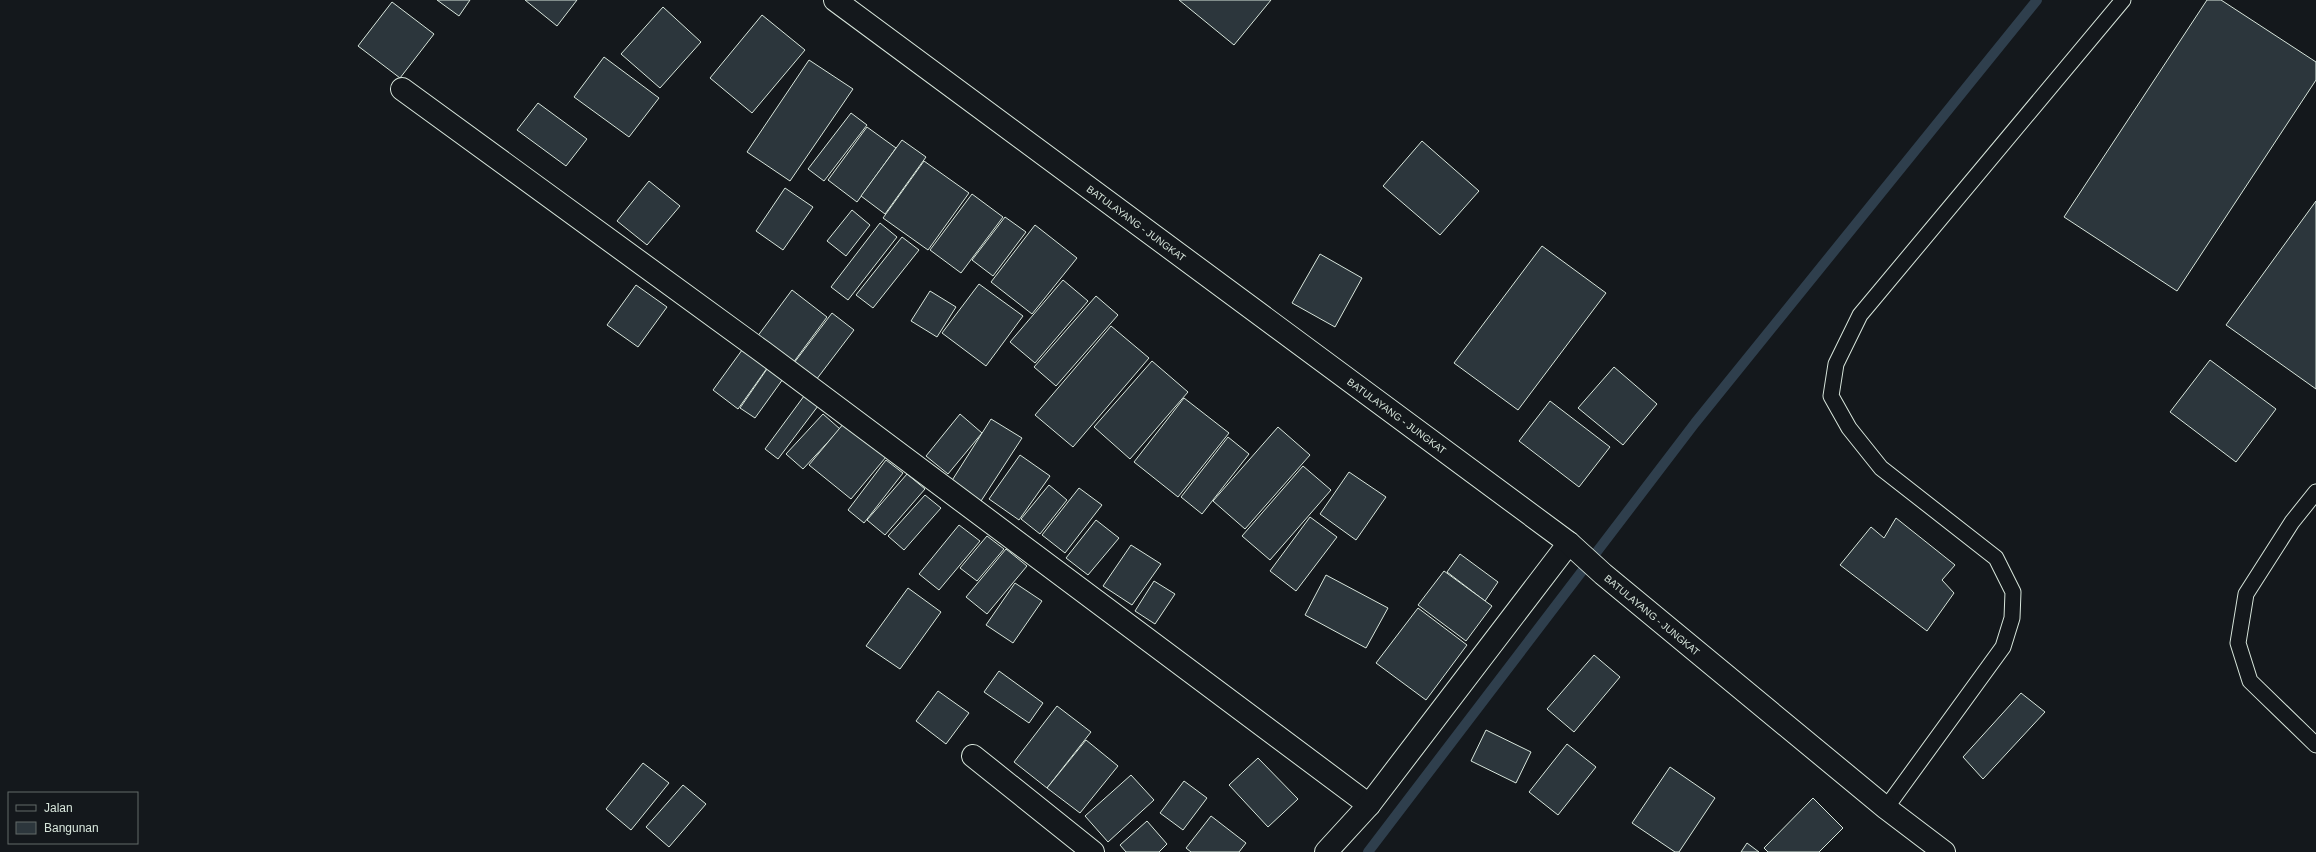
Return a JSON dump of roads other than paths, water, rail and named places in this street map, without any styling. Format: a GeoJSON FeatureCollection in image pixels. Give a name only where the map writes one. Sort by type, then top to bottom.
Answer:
{"type":"FeatureCollection","features":[{"type":"Feature","properties":{"kind":"main road","name":"BATULAYANG - JUNGKAT"},"geometry":{"type":"LineString","coordinates":[[835,0],[1574,548],[1603,574],[1886,808],[1944,852]]}},
{"type":"Feature","properties":{"kind":"main road"},"geometry":{"type":"LineString","coordinates":[[402,88],[763,352],[1368,805]]}},
{"type":"Feature","properties":{"kind":"main road"},"geometry":{"type":"LineString","coordinates":[[1326,852],[1368,805],[1574,548]]}},
{"type":"Feature","properties":{"kind":"main road"},"geometry":{"type":"LineString","coordinates":[[973,756],[1093,852]]}},
{"type":"Feature","properties":{"kind":"lane"},"geometry":{"type":"LineString","coordinates":[[1886,808],[2003,647],[2012,618],[2013,592],[1996,558],[1881,468],[1849,428],[1831,396],[1836,364],[1860,315],[2123,0]]}},
{"type":"Feature","properties":{"kind":"lane"},"geometry":{"type":"LineString","coordinates":[[2316,492],[2292,522],[2246,594],[2238,643],[2250,681],[2316,745]]}},
{"type":"Feature","properties":{"kind":"waterway"},"geometry":{"type":"LineString","coordinates":[[1368,852],[1695,423],[2037,0]]}}]}
